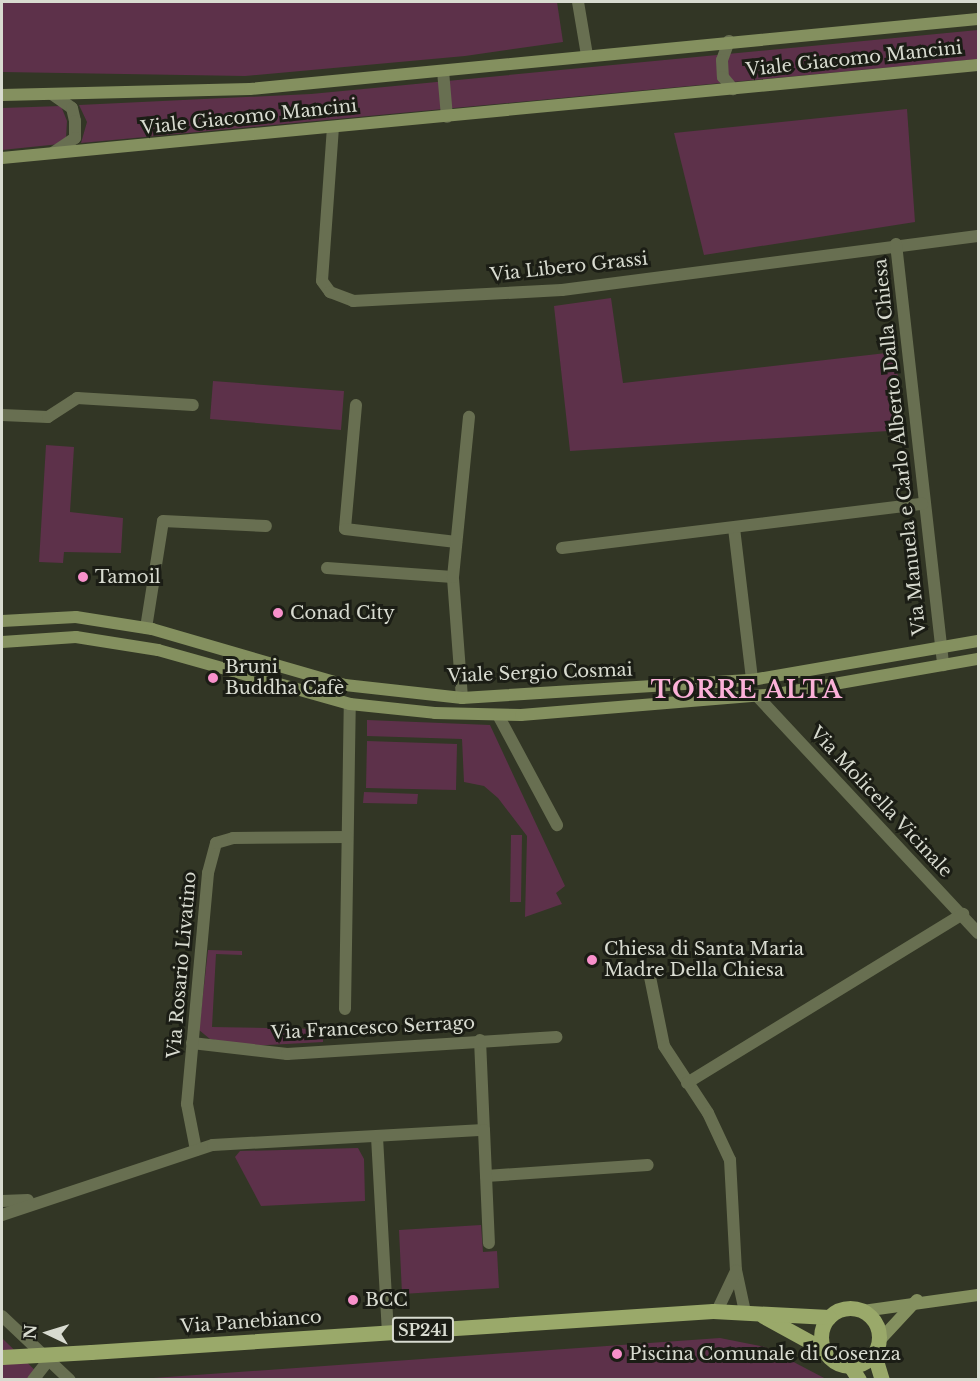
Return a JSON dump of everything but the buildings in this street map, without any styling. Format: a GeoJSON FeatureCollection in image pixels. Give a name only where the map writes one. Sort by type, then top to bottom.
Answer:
{"type":"FeatureCollection","features":[{"type":"Feature","properties":{"kind":"main road"},"geometry":{"type":"LineString","coordinates":[[877,1347],[855,1373],[834,1362],[823,1349],[821,1332],[829,1317],[845,1308],[863,1311],[876,1323],[882,1380]]}},
{"type":"Feature","properties":{"kind":"main road","name":"Via Panebianco"},"geometry":{"type":"LineString","coordinates":[[2,1357],[717,1311],[829,1317]]}},
{"type":"Feature","properties":{"kind":"main road","name":"Via Panebianco"},"geometry":{"type":"LineString","coordinates":[[750,1312],[823,1349]]}},
{"type":"Feature","properties":{"kind":"street"},"geometry":{"type":"LineString","coordinates":[[578,2],[587,55]]}},
{"type":"Feature","properties":{"kind":"street","name":"Viale Giacomo Mancini"},"geometry":{"type":"LineString","coordinates":[[2,95],[250,89],[978,19]]}},
{"type":"Feature","properties":{"kind":"street","name":"Viale Giacomo Mancini"},"geometry":{"type":"LineString","coordinates":[[729,42],[723,77],[733,89]]}},
{"type":"Feature","properties":{"kind":"street","name":"Viale Giacomo Mancini"},"geometry":{"type":"LineString","coordinates":[[2,158],[978,65]]}},
{"type":"Feature","properties":{"kind":"street"},"geometry":{"type":"LineString","coordinates":[[443,71],[447,117]]}},
{"type":"Feature","properties":{"kind":"street"},"geometry":{"type":"LineString","coordinates":[[52,94],[72,108],[75,121],[75,138],[53,153]]}},
{"type":"Feature","properties":{"kind":"street","name":"Via Libero Grassi"},"geometry":{"type":"LineString","coordinates":[[333,127],[322,281],[330,292],[353,301],[562,290],[896,244],[978,236]]}},
{"type":"Feature","properties":{"kind":"street","name":"Via Manuela e Carlo Alberto Dalla Chiesa"},"geometry":{"type":"LineString","coordinates":[[896,244],[922,504],[943,665]]}},
{"type":"Feature","properties":{"kind":"street"},"geometry":{"type":"LineString","coordinates":[[2,415],[48,417],[77,398],[193,405]]}},
{"type":"Feature","properties":{"kind":"street"},"geometry":{"type":"LineString","coordinates":[[356,405],[345,529],[456,542]]}},
{"type":"Feature","properties":{"kind":"street"},"geometry":{"type":"LineString","coordinates":[[462,698],[453,577],[469,417]]}},
{"type":"Feature","properties":{"kind":"street"},"geometry":{"type":"LineString","coordinates":[[562,548],[922,504]]}},
{"type":"Feature","properties":{"kind":"street"},"geometry":{"type":"LineString","coordinates":[[146,628],[164,521],[266,526]]}},
{"type":"Feature","properties":{"kind":"street"},"geometry":{"type":"LineString","coordinates":[[734,528],[753,680]]}},
{"type":"Feature","properties":{"kind":"street"},"geometry":{"type":"LineString","coordinates":[[327,568],[453,577]]}},
{"type":"Feature","properties":{"kind":"street","name":"Viale Sergio Cosmai"},"geometry":{"type":"LineString","coordinates":[[2,621],[76,617],[146,628],[345,685],[462,698],[753,680],[978,640]]}},
{"type":"Feature","properties":{"kind":"street","name":"Viale Sergio Cosmai"},"geometry":{"type":"LineString","coordinates":[[2,642],[76,637],[158,650],[350,704],[498,715],[757,696],[978,659]]}},
{"type":"Feature","properties":{"kind":"street","name":"Via Molicella Vicinale"},"geometry":{"type":"LineString","coordinates":[[757,696],[963,914],[978,933]]}},
{"type":"Feature","properties":{"kind":"street"},"geometry":{"type":"LineString","coordinates":[[345,1009],[350,704]]}},
{"type":"Feature","properties":{"kind":"street"},"geometry":{"type":"LineString","coordinates":[[498,715],[557,825]]}},
{"type":"Feature","properties":{"kind":"street","name":"Via Rosario Livatino"},"geometry":{"type":"LineString","coordinates":[[196,1150],[188,1104],[208,873],[216,843],[233,838],[347,837]]}},
{"type":"Feature","properties":{"kind":"street"},"geometry":{"type":"LineString","coordinates":[[687,1083],[963,914]]}},
{"type":"Feature","properties":{"kind":"street"},"geometry":{"type":"LineString","coordinates":[[650,977],[664,1046],[708,1113],[730,1160],[736,1269],[750,1312]]}},
{"type":"Feature","properties":{"kind":"street","name":"Via Francesco Serrago"},"geometry":{"type":"LineString","coordinates":[[192,1043],[286,1054],[556,1037]]}},
{"type":"Feature","properties":{"kind":"street"},"geometry":{"type":"LineString","coordinates":[[480,1040],[489,1243]]}},
{"type":"Feature","properties":{"kind":"street"},"geometry":{"type":"LineString","coordinates":[[2,1215],[36,1200],[213,1145],[484,1130]]}},
{"type":"Feature","properties":{"kind":"street"},"geometry":{"type":"LineString","coordinates":[[377,1137],[388,1332]]}},
{"type":"Feature","properties":{"kind":"street"},"geometry":{"type":"LineString","coordinates":[[486,1176],[648,1165]]}},
{"type":"Feature","properties":{"kind":"street"},"geometry":{"type":"LineString","coordinates":[[2,1201],[36,1200]]}},
{"type":"Feature","properties":{"kind":"street"},"geometry":{"type":"LineString","coordinates":[[717,1311],[736,1269]]}},
{"type":"Feature","properties":{"kind":"street"},"geometry":{"type":"LineString","coordinates":[[863,1311],[917,1300],[978,1295]]}},
{"type":"Feature","properties":{"kind":"street"},"geometry":{"type":"LineString","coordinates":[[877,1347],[917,1300]]}},
{"type":"Feature","properties":{"kind":"street"},"geometry":{"type":"LineString","coordinates":[[2,1316],[70,1380]]}},
{"type":"Feature","properties":{"kind":"street"},"geometry":{"type":"LineString","coordinates":[[33,1380],[53,1354]]}},
{"type":"Feature","properties":{"kind":"shaded area"},"geometry":{"type":"Polygon","coordinates":[[[2,2],[557,2],[563,42],[465,56],[245,76],[2,72],[2,2]]]}},
{"type":"Feature","properties":{"kind":"shaded area"},"geometry":{"type":"Polygon","coordinates":[[[978,30],[978,59],[81,143],[87,122],[79,105],[311,94],[978,30]]]}},
{"type":"Feature","properties":{"kind":"shaded area"},"geometry":{"type":"Polygon","coordinates":[[[61,106],[67,121],[66,138],[60,144],[2,150],[2,108],[61,106]]]}},
{"type":"Feature","properties":{"kind":"shaded area"},"geometry":{"type":"Polygon","coordinates":[[[907,109],[915,222],[704,255],[674,133],[907,109]]]}},
{"type":"Feature","properties":{"kind":"shaded area"},"geometry":{"type":"Polygon","coordinates":[[[611,298],[623,383],[895,352],[904,430],[570,451],[554,306],[611,298]]]}},
{"type":"Feature","properties":{"kind":"shaded area"},"geometry":{"type":"Polygon","coordinates":[[[213,381],[344,391],[341,430],[210,419],[213,381]]]}},
{"type":"Feature","properties":{"kind":"shaded area"},"geometry":{"type":"Polygon","coordinates":[[[46,445],[74,447],[70,512],[123,518],[121,553],[64,552],[63,563],[39,562],[46,445]]]}},
{"type":"Feature","properties":{"kind":"shaded area"},"geometry":{"type":"Polygon","coordinates":[[[367,720],[490,725],[565,886],[556,893],[562,904],[525,917],[527,836],[498,798],[484,786],[464,782],[462,739],[367,736],[367,720]]]}},
{"type":"Feature","properties":{"kind":"shaded area"},"geometry":{"type":"Polygon","coordinates":[[[367,741],[457,744],[456,790],[366,788],[367,741]]]}},
{"type":"Feature","properties":{"kind":"shaded area"},"geometry":{"type":"Polygon","coordinates":[[[364,792],[418,794],[417,804],[363,803],[364,792]]]}},
{"type":"Feature","properties":{"kind":"shaded area"},"geometry":{"type":"Polygon","coordinates":[[[511,835],[522,835],[521,902],[510,902],[511,835]]]}},
{"type":"Feature","properties":{"kind":"shaded area"},"geometry":{"type":"Polygon","coordinates":[[[208,950],[242,951],[242,955],[216,954],[212,1027],[323,1029],[323,1042],[249,1046],[210,1039],[199,1030],[208,950]]]}},
{"type":"Feature","properties":{"kind":"shaded area"},"geometry":{"type":"Polygon","coordinates":[[[358,1148],[364,1159],[365,1201],[261,1206],[235,1157],[240,1151],[358,1148]]]}},
{"type":"Feature","properties":{"kind":"shaded area"},"geometry":{"type":"Polygon","coordinates":[[[481,1225],[483,1252],[497,1251],[499,1288],[402,1294],[399,1230],[481,1225]]]}},
{"type":"Feature","properties":{"kind":"shaded area"},"geometry":{"type":"Polygon","coordinates":[[[2,1338],[5,1341],[44,1379],[2,1379],[2,1338]]]}},
{"type":"Feature","properties":{"kind":"shaded area","name":"Piscina Comunale di Cosenza"},"geometry":{"type":"Polygon","coordinates":[[[720,1338],[765,1347],[826,1379],[139,1379],[720,1338]]]}},
{"type":"Feature","properties":{"kind":"place","name":"Tamoil"},"geometry":{"type":"Point","coordinates":[83,577]}},
{"type":"Feature","properties":{"kind":"place","name":"Conad City"},"geometry":{"type":"Point","coordinates":[278,613]}},
{"type":"Feature","properties":{"kind":"place","name":"Bruni Buddha Cafè"},"geometry":{"type":"Point","coordinates":[213,678]}},
{"type":"Feature","properties":{"kind":"place","name":"Chiesa di Santa Maria Madre Della Chiesa"},"geometry":{"type":"Point","coordinates":[592,960]}},
{"type":"Feature","properties":{"kind":"place","name":"BCC"},"geometry":{"type":"Point","coordinates":[353,1300]}},
{"type":"Feature","properties":{"kind":"place","name":"Piscina Comunale di Cosenza"},"geometry":{"type":"Point","coordinates":[617,1354]}},
{"type":"Feature","properties":{"kind":"district","name":"TORRE ALTA"},"geometry":{"type":"Point","coordinates":[747,690]}}]}
